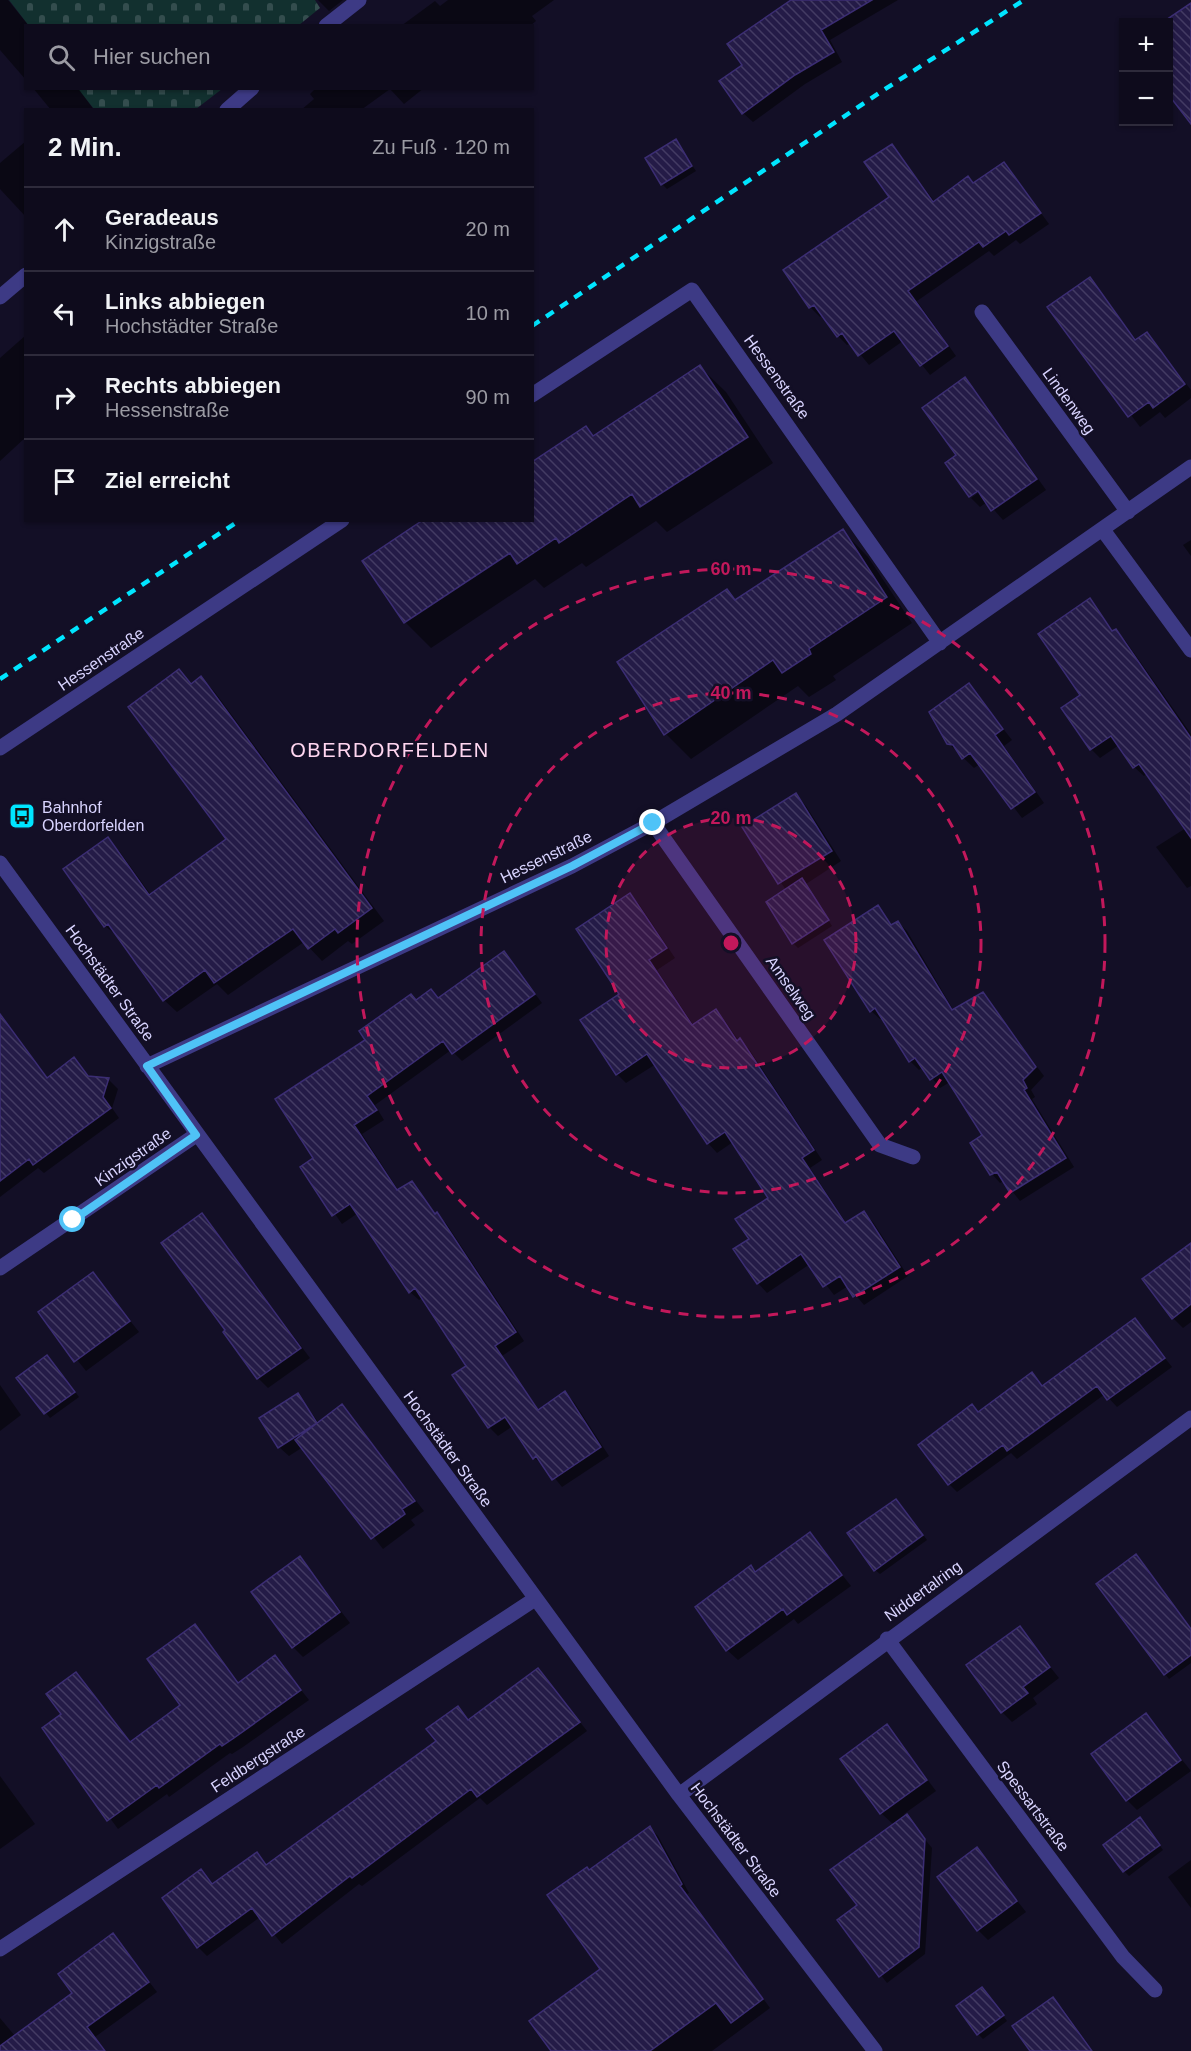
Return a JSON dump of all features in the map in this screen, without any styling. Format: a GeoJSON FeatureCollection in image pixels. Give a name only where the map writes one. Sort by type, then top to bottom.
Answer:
{"type":"FeatureCollection","features":[{"type":"Feature","properties":{"kind":"street"},"geometry":{"type":"LineString","coordinates":[[329,24],[359,0]]}},
{"type":"Feature","properties":{"kind":"street"},"geometry":{"type":"LineString","coordinates":[[229,108],[250,90]]}},
{"type":"Feature","properties":{"kind":"street"},"geometry":{"type":"LineString","coordinates":[[3,287],[24,276]]}},
{"type":"Feature","properties":{"kind":"street","name":"Hessenstraße"},"geometry":{"type":"LineString","coordinates":[[534,394],[692,290],[940,642]]}},
{"type":"Feature","properties":{"kind":"street","name":"Lindenweg"},"geometry":{"type":"LineString","coordinates":[[982,312],[1128,512]]}},
{"type":"Feature","properties":{"kind":"street","name":"Hessenstraße"},"geometry":{"type":"LineString","coordinates":[[147,1066],[572,866],[653,823],[837,714],[1191,467]]}},
{"type":"Feature","properties":{"kind":"street","name":"Hessenstraße"},"geometry":{"type":"LineString","coordinates":[[0,748],[339,522]]}},
{"type":"Feature","properties":{"kind":"street"},"geometry":{"type":"LineString","coordinates":[[1103,530],[1191,650]]}},
{"type":"Feature","properties":{"kind":"street","name":"Amselweg"},"geometry":{"type":"LineString","coordinates":[[653,823],[880,1145],[914,1156]]}},
{"type":"Feature","properties":{"kind":"street","name":"Hochstädter Straße"},"geometry":{"type":"LineString","coordinates":[[0,863],[679,1795],[875,2051]]}},
{"type":"Feature","properties":{"kind":"street","name":"Kinzigstraße"},"geometry":{"type":"LineString","coordinates":[[0,1268],[196,1135]]}},
{"type":"Feature","properties":{"kind":"street","name":"Niddertalring"},"geometry":{"type":"LineString","coordinates":[[679,1795],[887,1639],[1191,1418]]}},
{"type":"Feature","properties":{"kind":"street","name":"Feldbergstraße"},"geometry":{"type":"LineString","coordinates":[[0,1949],[536,1599]]}},
{"type":"Feature","properties":{"kind":"street","name":"Spessartstraße"},"geometry":{"type":"LineString","coordinates":[[887,1639],[1123,1957],[1155,1990]]}},
{"type":"Feature","properties":{"kind":"green space"},"geometry":{"type":"Polygon","coordinates":[[[9,0],[315,0],[320,8],[300,24],[27,24],[9,0]]]}},
{"type":"Feature","properties":{"kind":"green space"},"geometry":{"type":"Polygon","coordinates":[[[79,90],[221,90],[197,108],[93,108],[79,90]]]}},
{"type":"Feature","properties":{"kind":"building"},"geometry":{"type":"Polygon","coordinates":[[[791,0],[872,0],[821,30],[834,52],[795,75],[742,114],[719,81],[742,65],[727,44],[791,0]]]}},
{"type":"Feature","properties":{"kind":"building"},"geometry":{"type":"Polygon","coordinates":[[[1191,3],[1191,124],[1173,101],[1173,18],[1169,18],[1191,3]]]}},
{"type":"Feature","properties":{"kind":"building"},"geometry":{"type":"Polygon","coordinates":[[[676,139],[692,166],[661,185],[645,158],[676,139]]]}},
{"type":"Feature","properties":{"kind":"building"},"geometry":{"type":"Polygon","coordinates":[[[892,144],[933,202],[968,176],[973,183],[1004,162],[1041,213],[1009,235],[1006,231],[983,247],[979,242],[908,291],[948,346],[920,366],[894,331],[858,356],[842,333],[837,337],[814,305],[809,308],[783,270],[889,197],[864,162],[892,144]]]}},
{"type":"Feature","properties":{"kind":"building"},"geometry":{"type":"Polygon","coordinates":[[[1090,277],[1135,340],[1147,332],[1185,384],[1153,408],[1149,402],[1128,417],[1047,307],[1090,277]]]}},
{"type":"Feature","properties":{"kind":"building"},"geometry":{"type":"Polygon","coordinates":[[[700,365],[748,437],[640,507],[632,494],[559,543],[556,538],[517,564],[510,553],[404,623],[362,561],[420,522],[534,522],[534,461],[586,426],[593,436],[700,365]]]}},
{"type":"Feature","properties":{"kind":"building"},"geometry":{"type":"Polygon","coordinates":[[[965,377],[1037,479],[991,511],[978,491],[969,497],[945,463],[956,455],[922,408],[965,377]]]}},
{"type":"Feature","properties":{"kind":"building"},"geometry":{"type":"Polygon","coordinates":[[[843,529],[887,597],[809,649],[811,654],[782,673],[773,660],[664,735],[617,662],[727,589],[735,600],[843,529]]]}},
{"type":"Feature","properties":{"kind":"building"},"geometry":{"type":"Polygon","coordinates":[[[1090,598],[1112,631],[1116,629],[1191,738],[1191,838],[1139,764],[1133,768],[1111,736],[1090,750],[1061,708],[1080,695],[1038,634],[1090,598]]]}},
{"type":"Feature","properties":{"kind":"building"},"geometry":{"type":"Polygon","coordinates":[[[179,669],[191,684],[201,676],[372,908],[338,933],[335,929],[308,949],[293,929],[214,983],[205,970],[163,1001],[108,924],[104,927],[63,869],[108,837],[149,895],[226,839],[128,707],[179,669]]]}},
{"type":"Feature","properties":{"kind":"building"},"geometry":{"type":"Polygon","coordinates":[[[969,683],[1003,729],[995,735],[1035,792],[1011,809],[970,753],[962,759],[953,745],[947,744],[929,712],[969,683]]]}},
{"type":"Feature","properties":{"kind":"building"},"geometry":{"type":"Polygon","coordinates":[[[796,793],[832,851],[778,884],[742,827],[796,793]]]}},
{"type":"Feature","properties":{"kind":"building"},"geometry":{"type":"Polygon","coordinates":[[[802,878],[829,920],[792,944],[766,902],[802,878]]]}},
{"type":"Feature","properties":{"kind":"building"},"geometry":{"type":"Polygon","coordinates":[[[630,893],[667,948],[649,960],[692,1025],[716,1009],[737,1041],[740,1038],[814,1150],[802,1158],[845,1223],[864,1211],[900,1267],[853,1297],[840,1276],[823,1287],[801,1254],[757,1284],[733,1249],[749,1239],[735,1219],[768,1198],[725,1132],[707,1144],[647,1054],[616,1075],[580,1020],[619,994],[576,929],[630,893]]]}},
{"type":"Feature","properties":{"kind":"building"},"geometry":{"type":"Polygon","coordinates":[[[878,905],[891,925],[898,921],[952,1010],[983,992],[1036,1067],[1023,1080],[1027,1088],[1024,1090],[1066,1158],[1010,1193],[997,1172],[990,1175],[970,1143],[982,1135],[942,1072],[930,1080],[915,1058],[909,1062],[875,1008],[870,1012],[824,940],[878,905]]]}},
{"type":"Feature","properties":{"kind":"building"},"geometry":{"type":"Polygon","coordinates":[[[504,951],[535,994],[452,1054],[443,1041],[367,1096],[377,1110],[354,1125],[397,1190],[412,1181],[435,1214],[437,1212],[516,1332],[495,1346],[538,1410],[565,1391],[601,1447],[552,1480],[536,1456],[533,1459],[505,1417],[488,1428],[452,1375],[466,1366],[415,1288],[409,1293],[350,1204],[332,1216],[300,1167],[313,1158],[275,1099],[365,1040],[359,1031],[411,994],[416,1000],[431,989],[438,998],[504,951]]]}},
{"type":"Feature","properties":{"kind":"building"},"geometry":{"type":"Polygon","coordinates":[[[0,1014],[47,1078],[74,1057],[88,1076],[109,1078],[103,1097],[111,1108],[33,1165],[29,1159],[0,1181],[0,1014]]]}},
{"type":"Feature","properties":{"kind":"building"},"geometry":{"type":"Polygon","coordinates":[[[202,1213],[301,1348],[257,1379],[223,1332],[225,1330],[161,1243],[202,1213]]]}},
{"type":"Feature","properties":{"kind":"building"},"geometry":{"type":"Polygon","coordinates":[[[1191,1243],[1191,1304],[1172,1319],[1142,1279],[1191,1243]]]}},
{"type":"Feature","properties":{"kind":"building"},"geometry":{"type":"Polygon","coordinates":[[[93,1272],[130,1321],[74,1362],[38,1312],[93,1272]]]}},
{"type":"Feature","properties":{"kind":"building"},"geometry":{"type":"Polygon","coordinates":[[[1135,1318],[1165,1358],[1107,1400],[1097,1386],[1007,1451],[1003,1445],[948,1485],[918,1445],[972,1404],[978,1412],[1032,1372],[1042,1386],[1135,1318]]]}},
{"type":"Feature","properties":{"kind":"building"},"geometry":{"type":"Polygon","coordinates":[[[47,1355],[75,1392],[44,1414],[16,1378],[47,1355]]]}},
{"type":"Feature","properties":{"kind":"building"},"geometry":{"type":"Polygon","coordinates":[[[298,1393],[317,1423],[278,1448],[259,1418],[298,1393]]]}},
{"type":"Feature","properties":{"kind":"building"},"geometry":{"type":"Polygon","coordinates":[[[342,1404],[415,1501],[402,1509],[405,1514],[371,1539],[295,1440],[342,1404]]]}},
{"type":"Feature","properties":{"kind":"building"},"geometry":{"type":"Polygon","coordinates":[[[896,1499],[923,1535],[874,1571],[847,1533],[896,1499]]]}},
{"type":"Feature","properties":{"kind":"building"},"geometry":{"type":"Polygon","coordinates":[[[810,1532],[842,1575],[787,1615],[783,1609],[726,1651],[695,1607],[751,1565],[755,1572],[810,1532]]]}},
{"type":"Feature","properties":{"kind":"building"},"geometry":{"type":"Polygon","coordinates":[[[1136,1554],[1191,1629],[1191,1655],[1164,1675],[1096,1584],[1136,1554]]]}},
{"type":"Feature","properties":{"kind":"building"},"geometry":{"type":"Polygon","coordinates":[[[300,1556],[340,1612],[292,1648],[251,1592],[300,1556]]]}},
{"type":"Feature","properties":{"kind":"building"},"geometry":{"type":"Polygon","coordinates":[[[195,1624],[238,1683],[275,1655],[301,1690],[234,1738],[222,1746],[220,1744],[159,1788],[157,1785],[107,1821],[42,1728],[61,1714],[46,1694],[76,1672],[130,1742],[180,1705],[147,1659],[195,1624]]]}},
{"type":"Feature","properties":{"kind":"building"},"geometry":{"type":"Polygon","coordinates":[[[1020,1626],[1050,1667],[1023,1687],[1028,1693],[1001,1713],[966,1665],[1020,1626]]]}},
{"type":"Feature","properties":{"kind":"building"},"geometry":{"type":"Polygon","coordinates":[[[538,1668],[580,1722],[477,1797],[471,1789],[352,1878],[350,1876],[272,1936],[252,1908],[197,1948],[162,1898],[201,1869],[212,1884],[257,1852],[266,1865],[436,1741],[426,1729],[458,1706],[468,1720],[538,1668]]]}},
{"type":"Feature","properties":{"kind":"building"},"geometry":{"type":"Polygon","coordinates":[[[1146,1713],[1181,1760],[1126,1801],[1091,1754],[1146,1713]]]}},
{"type":"Feature","properties":{"kind":"building"},"geometry":{"type":"Polygon","coordinates":[[[887,1724],[927,1780],[880,1814],[840,1759],[887,1724]]]}},
{"type":"Feature","properties":{"kind":"building"},"geometry":{"type":"Polygon","coordinates":[[[907,1814],[925,1839],[919,1947],[879,1977],[837,1920],[857,1905],[830,1870],[907,1814]]]}},
{"type":"Feature","properties":{"kind":"building"},"geometry":{"type":"Polygon","coordinates":[[[1140,1817],[1160,1845],[1123,1872],[1103,1845],[1140,1817]]]}},
{"type":"Feature","properties":{"kind":"building"},"geometry":{"type":"Polygon","coordinates":[[[650,1826],[682,1884],[680,1886],[763,1999],[731,2023],[716,2003],[650,2051],[551,2051],[529,2021],[600,1969],[547,1895],[587,1867],[589,1870],[650,1826]]]}},
{"type":"Feature","properties":{"kind":"building"},"geometry":{"type":"Polygon","coordinates":[[[977,1847],[1017,1901],[977,1931],[937,1877],[977,1847]]]}},
{"type":"Feature","properties":{"kind":"building"},"geometry":{"type":"Polygon","coordinates":[[[113,1933],[149,1982],[87,2027],[105,2051],[0,2051],[0,2046],[72,1993],[58,1974],[113,1933]]]}},
{"type":"Feature","properties":{"kind":"building"},"geometry":{"type":"Polygon","coordinates":[[[982,1987],[1004,2015],[977,2035],[956,2006],[982,1987]]]}},
{"type":"Feature","properties":{"kind":"building"},"geometry":{"type":"Polygon","coordinates":[[[1053,1997],[1092,2051],[1030,2051],[1012,2026],[1053,1997]]]}},
{"type":"Feature","properties":{"kind":"railway"},"geometry":{"type":"LineString","coordinates":[[534,325],[882,91],[1024,0]]}},
{"type":"Feature","properties":{"kind":"railway"},"geometry":{"type":"LineString","coordinates":[[0,679],[237,522]]}},
{"type":"Feature","properties":{"kind":"place","name":"Bahnhof Oberdorfelden"},"geometry":{"type":"Point","coordinates":[22,816]}},
{"type":"Feature","properties":{"kind":"district","name":"OBERDORFELDEN"},"geometry":{"type":"Point","coordinates":[390,750]}},
{"type":"Feature","properties":{"kind":"route"},"geometry":{"type":"LineString","coordinates":[[73,1220],[196,1135],[147,1066],[572,866],[653,823]]}}]}
